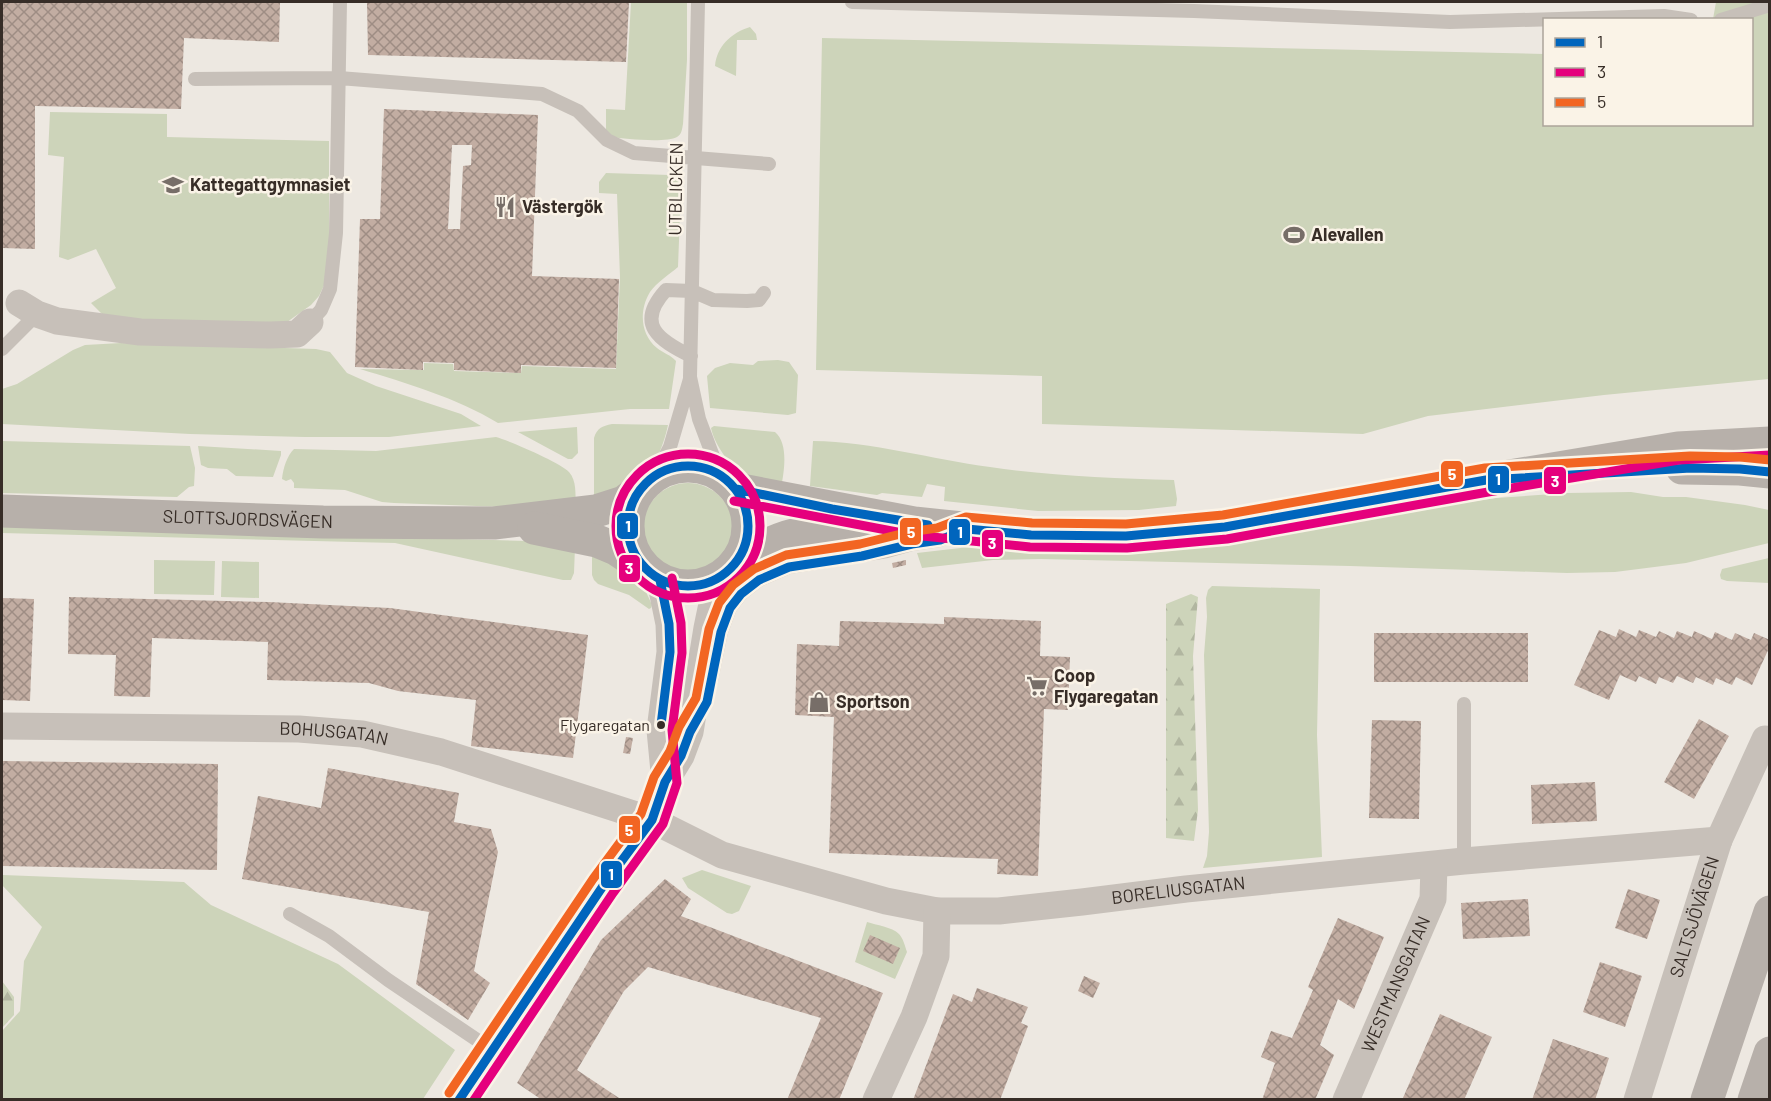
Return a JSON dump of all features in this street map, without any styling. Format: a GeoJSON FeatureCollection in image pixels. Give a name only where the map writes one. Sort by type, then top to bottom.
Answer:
{"type":"FeatureCollection","features":[{"type":"Feature","properties":{"kind":"main road","name":"SLOTTSJORDSVÄGEN"},"geometry":{"type":"LineString","coordinates":[[494,523],[548,530],[597,542],[616,549],[670,584],[691,587],[702,585],[766,545],[804,532],[850,525],[914,524],[1031,535],[1126,536],[1225,527],[1678,448],[1770,443]]}},
{"type":"Feature","properties":{"kind":"main road","name":"SLOTTSJORDSVÄGEN"},"geometry":{"type":"LineString","coordinates":[[2,511],[323,522],[494,523],[596,511],[624,502],[647,483],[672,468],[688,466],[705,468],[728,482],[914,524]]}},
{"type":"Feature","properties":{"kind":"main road","name":"SLOTTSJORDSVÄGEN"},"geometry":{"type":"LineString","coordinates":[[1486,480],[1692,468],[1760,474]]}},
{"type":"Feature","properties":{"kind":"main road"},"geometry":{"type":"LineString","coordinates":[[728,482],[744,502],[749,525],[745,548],[729,569]]}},
{"type":"Feature","properties":{"kind":"main road"},"geometry":{"type":"LineString","coordinates":[[647,483],[630,510],[627,530],[632,550],[652,574]]}},
{"type":"Feature","properties":{"kind":"main road"},"geometry":{"type":"LineString","coordinates":[[1707,1100],[1770,912]]}},
{"type":"Feature","properties":{"kind":"main road"},"geometry":{"type":"LineString","coordinates":[[1754,1100],[1770,1053]]}},
{"type":"Feature","properties":{"kind":"street"},"geometry":{"type":"LineString","coordinates":[[28,308],[57,321],[151,332],[297,334],[310,322]]}},
{"type":"Feature","properties":{"kind":"street"},"geometry":{"type":"LineString","coordinates":[[459,1100],[603,886],[652,819],[664,782],[681,756],[690,732],[713,599],[729,569]]}},
{"type":"Feature","properties":{"kind":"street"},"geometry":{"type":"LineString","coordinates":[[652,574],[669,624],[670,652],[660,730],[664,782]]}},
{"type":"Feature","properties":{"kind":"street","name":"BOHUSGATAN"},"geometry":{"type":"LineString","coordinates":[[2,726],[300,729],[362,734],[441,752],[652,819]]}},
{"type":"Feature","properties":{"kind":"street","name":"SALTSJÖVÄGEN"},"geometry":{"type":"LineString","coordinates":[[1637,1100],[1719,840],[1765,739]]}},
{"type":"Feature","properties":{"kind":"street","name":"BORELIUSGATAN"},"geometry":{"type":"LineString","coordinates":[[652,819],[722,855],[886,901],[937,911],[999,911],[1186,889],[1464,861],[1719,840]]}},
{"type":"Feature","properties":{"kind":"street","name":"WESTMANSGATAN"},"geometry":{"type":"LineString","coordinates":[[1346,1100],[1433,899],[1434,865]]}},
{"type":"Feature","properties":{"kind":"street"},"geometry":{"type":"LineString","coordinates":[[876,1100],[914,1017],[936,956],[937,911]]}},
{"type":"Feature","properties":{"kind":"lane"},"geometry":{"type":"LineString","coordinates":[[310,322],[321,310],[330,290],[336,233],[340,2]]}},
{"type":"Feature","properties":{"kind":"lane","name":"UTBLICKEN"},"geometry":{"type":"LineString","coordinates":[[690,377],[698,2]]}},
{"type":"Feature","properties":{"kind":"lane"},"geometry":{"type":"LineString","coordinates":[[852,2],[1194,11],[1450,22],[1543,19]]}},
{"type":"Feature","properties":{"kind":"lane"},"geometry":{"type":"LineString","coordinates":[[1728,18],[1770,5]]}},
{"type":"Feature","properties":{"kind":"lane"},"geometry":{"type":"LineString","coordinates":[[1593,18],[1664,16],[1678,18]]}},
{"type":"Feature","properties":{"kind":"lane"},"geometry":{"type":"LineString","coordinates":[[195,79],[339,78],[542,94],[578,111],[607,140],[634,153],[769,164]]}},
{"type":"Feature","properties":{"kind":"lane"},"geometry":{"type":"LineString","coordinates":[[691,356],[670,346],[656,334],[651,318],[655,302],[666,290],[692,291],[713,300],[759,300],[764,293]]}},
{"type":"Feature","properties":{"kind":"lane"},"geometry":{"type":"LineString","coordinates":[[2,350],[28,308]]}},
{"type":"Feature","properties":{"kind":"lane"},"geometry":{"type":"LineString","coordinates":[[690,377],[699,419],[728,482]]}},
{"type":"Feature","properties":{"kind":"lane"},"geometry":{"type":"LineString","coordinates":[[647,483],[670,447],[690,377]]}},
{"type":"Feature","properties":{"kind":"lane"},"geometry":{"type":"LineString","coordinates":[[690,732],[707,702],[729,608],[741,594],[759,580],[789,567],[940,540],[968,529]]}},
{"type":"Feature","properties":{"kind":"lane"},"geometry":{"type":"LineString","coordinates":[[1464,704],[1464,861]]}},
{"type":"Feature","properties":{"kind":"lane"},"geometry":{"type":"LineString","coordinates":[[290,914],[329,936],[388,980],[492,1050]]}},
{"type":"Feature","properties":{"kind":"green space"},"geometry":{"type":"Polygon","coordinates":[[[631,2],[687,2],[687,60],[683,124],[680,134],[672,139],[618,138],[612,137],[606,131],[606,109],[625,110],[631,2]]]}},
{"type":"Feature","properties":{"kind":"green space","name":"Alevallen"},"geometry":{"type":"Polygon","coordinates":[[[1716,2],[1769,2],[1769,379],[1604,395],[1428,416],[1363,434],[1042,424],[1042,376],[816,370],[822,38],[1543,54],[1543,126],[1753,126],[1753,18],[1713,18],[1716,2]]]}},
{"type":"Feature","properties":{"kind":"green space"},"geometry":{"type":"Polygon","coordinates":[[[750,27],[756,34],[757,40],[737,40],[736,76],[715,66],[719,52],[726,41],[750,27]]]}},
{"type":"Feature","properties":{"kind":"green space"},"geometry":{"type":"Polygon","coordinates":[[[50,112],[167,114],[167,137],[329,141],[329,261],[327,279],[319,296],[311,305],[280,327],[134,324],[104,316],[91,303],[116,288],[96,249],[68,260],[59,257],[64,157],[48,155],[50,112]]]}},
{"type":"Feature","properties":{"kind":"green space"},"geometry":{"type":"Polygon","coordinates":[[[606,173],[670,175],[677,177],[681,188],[678,267],[650,292],[643,314],[644,329],[651,342],[676,361],[669,409],[630,409],[498,423],[466,406],[360,369],[424,370],[424,363],[453,364],[454,371],[521,373],[522,366],[616,369],[620,277],[617,194],[599,193],[599,182],[606,173]]]}},
{"type":"Feature","properties":{"kind":"green space"},"geometry":{"type":"Polygon","coordinates":[[[121,343],[316,349],[330,352],[347,373],[376,386],[461,414],[481,426],[389,437],[305,437],[190,434],[2,424],[2,389],[17,384],[85,345],[121,343]]]}},
{"type":"Feature","properties":{"kind":"green space"},"geometry":{"type":"Polygon","coordinates":[[[758,361],[789,362],[798,375],[796,413],[788,415],[710,408],[707,376],[715,368],[730,363],[753,365],[758,361]]]}},
{"type":"Feature","properties":{"kind":"green space"},"geometry":{"type":"Polygon","coordinates":[[[612,424],[668,425],[656,459],[641,481],[620,494],[594,503],[594,438],[600,428],[612,424]]]}},
{"type":"Feature","properties":{"kind":"green space"},"geometry":{"type":"Polygon","coordinates":[[[714,426],[775,432],[784,451],[781,488],[752,479],[736,468],[716,442],[711,428],[714,426]]]}},
{"type":"Feature","properties":{"kind":"green space"},"geometry":{"type":"Polygon","coordinates":[[[577,427],[578,453],[572,459],[518,432],[577,427]]]}},
{"type":"Feature","properties":{"kind":"green space"},"geometry":{"type":"Polygon","coordinates":[[[496,437],[546,458],[569,472],[574,483],[576,505],[504,507],[382,502],[345,490],[294,488],[291,479],[286,481],[282,479],[286,462],[294,449],[376,451],[496,437]]]}},
{"type":"Feature","properties":{"kind":"green space"},"geometry":{"type":"Polygon","coordinates":[[[2,441],[190,446],[195,468],[194,486],[189,487],[177,497],[2,493],[2,441]]]}},
{"type":"Feature","properties":{"kind":"green space"},"geometry":{"type":"Polygon","coordinates":[[[813,441],[858,444],[968,464],[1036,473],[1174,480],[1176,506],[1139,510],[1038,511],[944,501],[945,487],[927,484],[922,497],[882,493],[877,495],[810,486],[813,441]]]}},
{"type":"Feature","properties":{"kind":"green space"},"geometry":{"type":"Polygon","coordinates":[[[198,446],[281,451],[281,455],[273,477],[236,476],[227,469],[208,468],[201,465],[198,446]]]}},
{"type":"Feature","properties":{"kind":"green space"},"geometry":{"type":"Polygon","coordinates":[[[688,483],[705,487],[720,496],[729,511],[733,528],[729,545],[720,560],[705,569],[688,573],[671,569],[656,560],[647,545],[643,528],[647,511],[656,496],[671,487],[688,483]]]}},
{"type":"Feature","properties":{"kind":"green space"},"geometry":{"type":"Polygon","coordinates":[[[1631,492],[1663,497],[1686,497],[1769,510],[1769,543],[1686,563],[1615,572],[1567,573],[1041,559],[993,560],[922,568],[917,553],[969,547],[1005,548],[1265,534],[1496,498],[1567,493],[1631,492]]]}},
{"type":"Feature","properties":{"kind":"green space"},"geometry":{"type":"Polygon","coordinates":[[[2,526],[528,541],[575,547],[574,573],[571,580],[563,580],[395,543],[2,533],[2,526]]]}},
{"type":"Feature","properties":{"kind":"green space"},"geometry":{"type":"Polygon","coordinates":[[[592,551],[642,583],[652,605],[651,608],[649,609],[629,595],[598,584],[592,575],[592,551]]]}},
{"type":"Feature","properties":{"kind":"green space"},"geometry":{"type":"Polygon","coordinates":[[[1769,558],[1769,583],[1721,579],[1722,569],[1769,558]]]}},
{"type":"Feature","properties":{"kind":"green space"},"geometry":{"type":"Polygon","coordinates":[[[154,560],[215,561],[214,595],[154,594],[154,560]]]}},
{"type":"Feature","properties":{"kind":"green space"},"geometry":{"type":"Polygon","coordinates":[[[222,561],[259,562],[259,598],[221,597],[222,561]]]}},
{"type":"Feature","properties":{"kind":"green space"},"geometry":{"type":"Polygon","coordinates":[[[1212,586],[1320,589],[1317,735],[1322,857],[1203,868],[1207,856],[1209,832],[1204,655],[1206,598],[1212,586]]]}},
{"type":"Feature","properties":{"kind":"green space"},"geometry":{"type":"Polygon","coordinates":[[[1191,594],[1198,597],[1193,656],[1198,810],[1194,841],[1166,838],[1166,604],[1191,594]]]}},
{"type":"Feature","properties":{"kind":"green space"},"geometry":{"type":"Polygon","coordinates":[[[702,870],[751,886],[739,911],[732,914],[727,913],[688,888],[682,878],[702,870]]]}},
{"type":"Feature","properties":{"kind":"green space"},"geometry":{"type":"Polygon","coordinates":[[[3,875],[184,882],[211,905],[338,964],[455,1050],[423,1099],[2,1099],[2,1031],[20,1011],[24,961],[42,927],[2,885],[3,875]]]}},
{"type":"Feature","properties":{"kind":"green space"},"geometry":{"type":"Polygon","coordinates":[[[867,922],[892,930],[903,940],[907,952],[895,979],[855,962],[867,922]]]}},
{"type":"Feature","properties":{"kind":"green space"},"geometry":{"type":"Polygon","coordinates":[[[2,981],[14,997],[14,1015],[2,1028],[2,981]]]}},
{"type":"Feature","properties":{"kind":"building"},"geometry":{"type":"Polygon","coordinates":[[[3,2],[280,2],[279,42],[184,38],[181,109],[35,106],[35,249],[2,248],[3,2]]]}},
{"type":"Feature","properties":{"kind":"building"},"geometry":{"type":"Polygon","coordinates":[[[367,2],[629,2],[626,62],[368,55],[367,2]]]}},
{"type":"Feature","properties":{"kind":"building"},"geometry":{"type":"Polygon","coordinates":[[[384,109],[538,115],[532,276],[619,279],[616,368],[521,365],[521,373],[454,370],[454,363],[423,362],[423,370],[355,367],[360,219],[380,219],[384,109]],[[452,145],[448,229],[460,229],[463,166],[471,165],[472,145],[452,145]]]}},
{"type":"Feature","properties":{"kind":"building"},"geometry":{"type":"Polygon","coordinates":[[[906,560],[906,565],[893,568],[892,563],[906,560]]]}},
{"type":"Feature","properties":{"kind":"building"},"geometry":{"type":"Polygon","coordinates":[[[69,597],[269,602],[390,608],[588,635],[573,758],[471,746],[476,700],[398,691],[369,683],[267,680],[268,642],[152,638],[150,697],[114,696],[116,655],[68,654],[69,597]]]}},
{"type":"Feature","properties":{"kind":"building"},"geometry":{"type":"Polygon","coordinates":[[[2,598],[34,599],[30,701],[2,700],[2,598]]]}},
{"type":"Feature","properties":{"kind":"building"},"geometry":{"type":"Polygon","coordinates":[[[944,617],[1041,621],[1040,656],[1070,657],[1068,710],[1044,709],[1038,876],[997,874],[998,859],[829,853],[834,717],[795,715],[797,644],[839,646],[840,621],[944,624],[944,617]]]}},
{"type":"Feature","properties":{"kind":"building"},"geometry":{"type":"Polygon","coordinates":[[[1619,629],[1636,637],[1639,630],[1656,637],[1659,631],[1674,638],[1677,631],[1692,637],[1694,631],[1712,639],[1715,632],[1732,640],[1735,633],[1751,640],[1754,633],[1770,640],[1770,646],[1752,685],[1736,677],[1732,685],[1716,678],[1713,685],[1696,677],[1693,683],[1677,676],[1673,683],[1659,677],[1656,684],[1639,676],[1636,682],[1620,675],[1609,700],[1574,685],[1599,630],[1616,637],[1619,629]]]}},
{"type":"Feature","properties":{"kind":"building"},"geometry":{"type":"Polygon","coordinates":[[[1374,633],[1528,633],[1528,682],[1374,682],[1374,633]]]}},
{"type":"Feature","properties":{"kind":"building"},"geometry":{"type":"Polygon","coordinates":[[[1699,719],[1729,736],[1694,799],[1664,782],[1699,719]]]}},
{"type":"Feature","properties":{"kind":"building"},"geometry":{"type":"Polygon","coordinates":[[[1372,720],[1421,721],[1419,819],[1369,818],[1372,720]]]}},
{"type":"Feature","properties":{"kind":"building"},"geometry":{"type":"Polygon","coordinates":[[[626,737],[633,738],[630,754],[623,753],[626,737]]]}},
{"type":"Feature","properties":{"kind":"building"},"geometry":{"type":"Polygon","coordinates":[[[2,761],[218,764],[217,870],[2,866],[2,761]]]}},
{"type":"Feature","properties":{"kind":"building"},"geometry":{"type":"Polygon","coordinates":[[[328,768],[459,793],[454,822],[491,829],[498,852],[474,971],[490,983],[468,1020],[416,984],[429,912],[242,879],[258,796],[321,808],[328,768]]]}},
{"type":"Feature","properties":{"kind":"building"},"geometry":{"type":"Polygon","coordinates":[[[1595,782],[1597,821],[1532,824],[1531,785],[1595,782]]]}},
{"type":"Feature","properties":{"kind":"building"},"geometry":{"type":"Polygon","coordinates":[[[665,879],[691,899],[681,916],[883,993],[839,1100],[787,1100],[821,1018],[648,967],[624,991],[577,1070],[622,1100],[542,1100],[517,1083],[601,940],[665,879]]]}},
{"type":"Feature","properties":{"kind":"building"},"geometry":{"type":"Polygon","coordinates":[[[1628,889],[1660,900],[1647,939],[1615,928],[1628,889]]]}},
{"type":"Feature","properties":{"kind":"building"},"geometry":{"type":"Polygon","coordinates":[[[1528,899],[1530,936],[1463,939],[1461,903],[1528,899]]]}},
{"type":"Feature","properties":{"kind":"building"},"geometry":{"type":"Polygon","coordinates":[[[1338,918],[1384,937],[1354,1009],[1338,999],[1320,1045],[1334,1055],[1315,1100],[1262,1100],[1275,1063],[1261,1057],[1271,1031],[1292,1038],[1313,990],[1308,987],[1338,918]]]}},
{"type":"Feature","properties":{"kind":"building"},"geometry":{"type":"Polygon","coordinates":[[[870,935],[900,948],[893,964],[863,951],[870,935]]]}},
{"type":"Feature","properties":{"kind":"building"},"geometry":{"type":"Polygon","coordinates":[[[1600,962],[1642,976],[1625,1027],[1583,1012],[1600,962]]]}},
{"type":"Feature","properties":{"kind":"building"},"geometry":{"type":"Polygon","coordinates":[[[1084,976],[1100,983],[1093,998],[1078,991],[1084,976]]]}},
{"type":"Feature","properties":{"kind":"building"},"geometry":{"type":"Polygon","coordinates":[[[977,988],[1028,1007],[1021,1023],[1028,1026],[1000,1100],[913,1100],[953,994],[972,1002],[977,988]]]}},
{"type":"Feature","properties":{"kind":"building"},"geometry":{"type":"Polygon","coordinates":[[[1440,1014],[1492,1037],[1464,1100],[1402,1100],[1440,1014]]]}},
{"type":"Feature","properties":{"kind":"building"},"geometry":{"type":"Polygon","coordinates":[[[1553,1039],[1609,1058],[1595,1100],[1532,1100],[1553,1039]]]}},
{"type":"Feature","properties":{"kind":"transit line","name":"3"},"geometry":{"type":"LineString","coordinates":[[688,454],[716,459],[739,475],[755,498],[760,526],[755,554],[739,577],[716,593],[688,598],[660,593],[637,577],[621,554],[616,526],[621,498],[637,475],[660,459],[688,454]]}},
{"type":"Feature","properties":{"kind":"transit line","name":"3"},"geometry":{"type":"LineString","coordinates":[[734,501],[913,535],[1030,547],[1127,548],[1227,539],[1679,460],[1770,455]]}},
{"type":"Feature","properties":{"kind":"transit line","name":"5"},"geometry":{"type":"LineString","coordinates":[[449,1093],[593,879],[641,814],[654,777],[670,751],[679,727],[696,698],[709,629],[719,603],[733,585],[754,569],[786,555],[860,544],[937,528],[966,517],[1032,523],[1126,524],[1223,515],[1485,468],[1690,456],[1770,460]]}},
{"type":"Feature","properties":{"kind":"transit line","name":"1"},"geometry":{"type":"LineString","coordinates":[[688,466],[711,470],[731,483],[744,503],[748,526],[744,549],[731,569],[711,582],[688,586],[665,582],[645,569],[632,549],[628,526],[632,503],[645,483],[665,470],[688,466]]}},
{"type":"Feature","properties":{"kind":"transit line","name":"1"},"geometry":{"type":"LineString","coordinates":[[459,1100],[603,886],[652,820],[665,782],[681,756],[690,732],[707,702],[721,632],[730,608],[741,594],[759,580],[789,567],[862,556],[940,540],[967,529],[1031,535],[1126,536],[1225,527],[1486,480],[1691,468],[1770,472]]}},
{"type":"Feature","properties":{"kind":"transit line","name":"1"},"geometry":{"type":"LineString","coordinates":[[736,489],[832,509],[928,525]]}},
{"type":"Feature","properties":{"kind":"transit line","name":"3"},"geometry":{"type":"LineString","coordinates":[[474,1100],[613,893],[663,824],[677,783],[672,730],[682,653],[681,623],[672,578]]}},
{"type":"Feature","properties":{"kind":"transit line","name":"1"},"geometry":{"type":"LineString","coordinates":[[660,580],[669,624],[670,652],[661,725]]}},
{"type":"Feature","properties":{"kind":"place","name":"Kattegattgymnasiet"},"geometry":{"type":"Point","coordinates":[173,185]}},
{"type":"Feature","properties":{"kind":"place","name":"Västergök"},"geometry":{"type":"Point","coordinates":[505,207]}},
{"type":"Feature","properties":{"kind":"place","name":"Alevallen"},"geometry":{"type":"Point","coordinates":[1294,235]}},
{"type":"Feature","properties":{"kind":"place","name":"Coop Flygaregatan"},"geometry":{"type":"Point","coordinates":[1037,686]}},
{"type":"Feature","properties":{"kind":"place","name":"Sportson"},"geometry":{"type":"Point","coordinates":[819,702]}},
{"type":"Feature","properties":{"kind":"place","name":"Flygaregatan"},"geometry":{"type":"Point","coordinates":[661,725]}}]}
